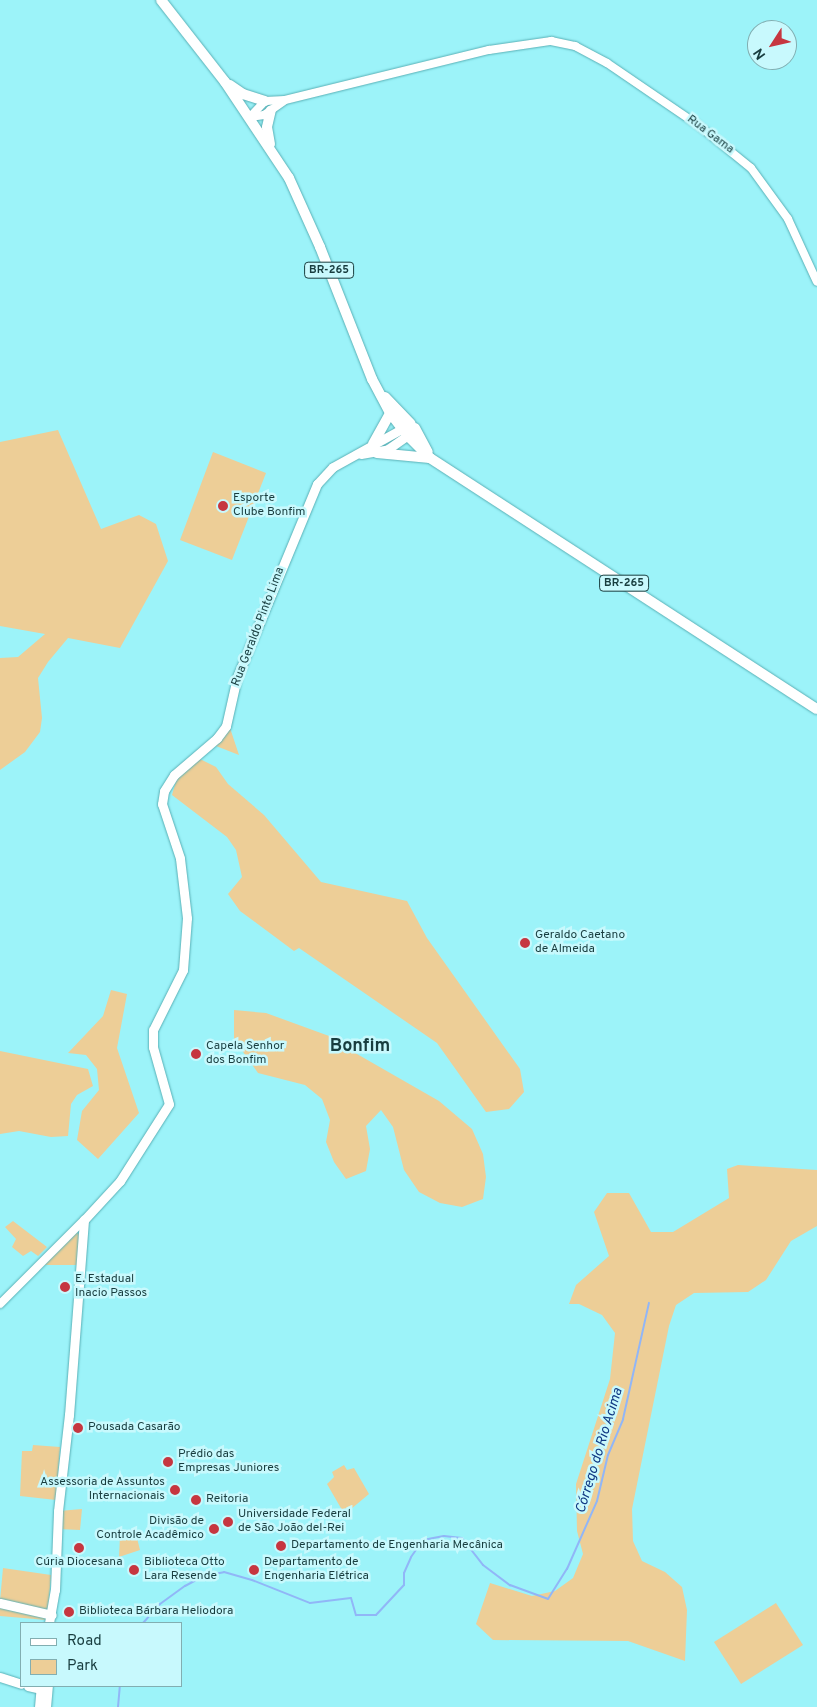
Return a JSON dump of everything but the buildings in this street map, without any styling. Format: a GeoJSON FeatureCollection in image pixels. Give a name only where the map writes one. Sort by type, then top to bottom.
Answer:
{"type":"FeatureCollection","features":[{"type":"Feature","properties":{"kind":"highway","name":"BR-265"},"geometry":{"type":"LineString","coordinates":[[161,0],[225,82],[273,152],[306,214],[379,392],[390,413],[409,429],[430,458],[817,709]]}},
{"type":"Feature","properties":{"kind":"highway"},"geometry":{"type":"LineString","coordinates":[[225,82],[243,94],[268,106],[267,127],[273,152]]}},
{"type":"Feature","properties":{"kind":"highway"},"geometry":{"type":"LineString","coordinates":[[379,392],[409,429]]}},
{"type":"Feature","properties":{"kind":"highway"},"geometry":{"type":"LineString","coordinates":[[390,413],[375,448],[430,458]]}},
{"type":"Feature","properties":{"kind":"main road","name":"Rua Geraldo Pinto Lima"},"geometry":{"type":"LineString","coordinates":[[84,1220],[120,1181],[169,1104],[152,1039],[154,1023],[183,970],[187,918],[180,858],[162,804],[164,791],[170,780],[217,738],[226,726],[237,677],[314,489],[333,467],[375,448],[409,429]]}},
{"type":"Feature","properties":{"kind":"main road"},"geometry":{"type":"LineString","coordinates":[[0,1603],[52,1620],[58,1510],[69,1415],[84,1220]]}},
{"type":"Feature","properties":{"kind":"main road"},"geometry":{"type":"LineString","coordinates":[[0,1677],[20,1684]]}},
{"type":"Feature","properties":{"kind":"main road"},"geometry":{"type":"LineString","coordinates":[[39,1707],[44,1688]]}},
{"type":"Feature","properties":{"kind":"main road"},"geometry":{"type":"LineString","coordinates":[[44,1688],[46,1707]]}},
{"type":"Feature","properties":{"kind":"street","name":"Rua Gama"},"geometry":{"type":"LineString","coordinates":[[268,106],[285,100],[489,50],[551,41],[575,46],[607,63],[698,125],[751,168],[788,219],[817,282]]}},
{"type":"Feature","properties":{"kind":"street"},"geometry":{"type":"LineString","coordinates":[[250,118],[268,106]]}},
{"type":"Feature","properties":{"kind":"street"},"geometry":{"type":"LineString","coordinates":[[1,1304],[84,1220]]}},
{"type":"Feature","properties":{"kind":"green space"},"geometry":{"type":"Polygon","coordinates":[[[58,430],[101,529],[139,515],[156,524],[168,561],[120,648],[68,638],[48,662],[38,678],[42,718],[40,732],[25,752],[0,770],[0,658],[18,657],[45,634],[0,626],[0,442],[58,430]]]}},
{"type":"Feature","properties":{"kind":"green space","name":"Esporte Clube Bonfim"},"geometry":{"type":"Polygon","coordinates":[[[213,452],[266,473],[232,560],[180,540],[213,452]]]}},
{"type":"Feature","properties":{"kind":"green space"},"geometry":{"type":"Polygon","coordinates":[[[230,728],[239,755],[216,746],[230,728]]]}},
{"type":"Feature","properties":{"kind":"green space"},"geometry":{"type":"Polygon","coordinates":[[[194,756],[216,767],[228,784],[264,815],[321,882],[407,901],[427,938],[520,1069],[524,1092],[509,1109],[486,1112],[437,1043],[299,948],[294,951],[240,911],[228,894],[242,877],[236,850],[227,837],[172,795],[176,781],[194,756]]]}},
{"type":"Feature","properties":{"kind":"green space"},"geometry":{"type":"Polygon","coordinates":[[[111,990],[127,994],[117,1048],[139,1113],[98,1159],[77,1140],[82,1111],[99,1090],[97,1069],[86,1055],[68,1053],[103,1016],[111,990]]]}},
{"type":"Feature","properties":{"kind":"green space"},"geometry":{"type":"Polygon","coordinates":[[[234,1010],[266,1013],[340,1040],[350,1050],[439,1101],[472,1129],[483,1154],[486,1177],[483,1199],[462,1207],[440,1203],[419,1192],[404,1170],[393,1127],[381,1110],[366,1126],[370,1149],[366,1171],[346,1179],[334,1162],[326,1142],[330,1120],[322,1099],[305,1085],[258,1073],[234,1039],[234,1010]]]}},
{"type":"Feature","properties":{"kind":"green space"},"geometry":{"type":"Polygon","coordinates":[[[0,1051],[88,1069],[93,1086],[77,1095],[71,1104],[68,1136],[51,1137],[19,1131],[0,1134],[0,1051]]]}},
{"type":"Feature","properties":{"kind":"green space"},"geometry":{"type":"Polygon","coordinates":[[[738,1165],[817,1170],[817,1226],[791,1241],[766,1280],[748,1292],[694,1293],[676,1305],[669,1326],[632,1509],[633,1541],[642,1561],[665,1572],[682,1587],[687,1610],[685,1661],[628,1641],[493,1640],[476,1624],[490,1583],[532,1596],[555,1591],[573,1578],[583,1554],[577,1531],[576,1484],[610,1379],[615,1333],[602,1315],[579,1304],[569,1304],[576,1285],[609,1256],[594,1212],[607,1193],[629,1193],[651,1232],[673,1232],[729,1198],[727,1169],[738,1165]]]}},
{"type":"Feature","properties":{"kind":"green space"},"geometry":{"type":"Polygon","coordinates":[[[13,1221],[47,1247],[38,1256],[31,1251],[23,1256],[12,1247],[16,1239],[5,1227],[13,1221]]]}},
{"type":"Feature","properties":{"kind":"green space"},"geometry":{"type":"Polygon","coordinates":[[[76,1232],[82,1236],[78,1265],[44,1265],[76,1232]]]}},
{"type":"Feature","properties":{"kind":"green space"},"geometry":{"type":"Polygon","coordinates":[[[33,1445],[60,1447],[56,1500],[20,1496],[22,1451],[32,1451],[33,1445]]]}},
{"type":"Feature","properties":{"kind":"green space"},"geometry":{"type":"Polygon","coordinates":[[[344,1465],[347,1470],[354,1468],[369,1494],[351,1509],[349,1507],[342,1510],[327,1484],[334,1477],[332,1472],[344,1465]]]}},
{"type":"Feature","properties":{"kind":"green space"},"geometry":{"type":"Polygon","coordinates":[[[82,1509],[80,1530],[58,1529],[59,1511],[82,1509]]]}},
{"type":"Feature","properties":{"kind":"green space"},"geometry":{"type":"Polygon","coordinates":[[[136,1534],[140,1550],[119,1557],[120,1536],[136,1534]]]}},
{"type":"Feature","properties":{"kind":"green space"},"geometry":{"type":"Polygon","coordinates":[[[3,1568],[51,1575],[48,1610],[0,1601],[3,1568]]]}},
{"type":"Feature","properties":{"kind":"green space"},"geometry":{"type":"Polygon","coordinates":[[[776,1603],[803,1645],[741,1684],[714,1642],[776,1603]]]}},
{"type":"Feature","properties":{"kind":"green space"},"geometry":{"type":"Polygon","coordinates":[[[0,1604],[46,1616],[46,1620],[0,1616],[0,1604]]]}},
{"type":"Feature","properties":{"kind":"waterway","name":"Córrego do Rio Acima"},"geometry":{"type":"LineString","coordinates":[[144,1622],[160,1604],[185,1586],[204,1576],[224,1572],[252,1580],[310,1603],[351,1598],[356,1615],[376,1615],[404,1585],[404,1573],[411,1557],[423,1540],[444,1536],[462,1538],[483,1565],[510,1585],[548,1599],[567,1569],[597,1501],[608,1455],[623,1419],[649,1303]]}},
{"type":"Feature","properties":{"kind":"waterway","name":"Córrego do Rio Acima"},"geometry":{"type":"LineString","coordinates":[[118,1707],[120,1687]]}},
{"type":"Feature","properties":{"kind":"place","name":"Esporte Clube Bonfim"},"geometry":{"type":"Point","coordinates":[223,506]}},
{"type":"Feature","properties":{"kind":"place","name":"Geraldo Caetano de Almeida"},"geometry":{"type":"Point","coordinates":[525,943]}},
{"type":"Feature","properties":{"kind":"place","name":"Capela Senhor dos Bonfim"},"geometry":{"type":"Point","coordinates":[196,1054]}},
{"type":"Feature","properties":{"kind":"place","name":"E. Estadual Inacio Passos"},"geometry":{"type":"Point","coordinates":[65,1287]}},
{"type":"Feature","properties":{"kind":"place","name":"Pousada Casarão"},"geometry":{"type":"Point","coordinates":[78,1428]}},
{"type":"Feature","properties":{"kind":"place","name":"Prédio das Empresas Juniores"},"geometry":{"type":"Point","coordinates":[168,1462]}},
{"type":"Feature","properties":{"kind":"place","name":"Assessoria de Assuntos Internacionais"},"geometry":{"type":"Point","coordinates":[175,1490]}},
{"type":"Feature","properties":{"kind":"place","name":"Reitoria"},"geometry":{"type":"Point","coordinates":[196,1500]}},
{"type":"Feature","properties":{"kind":"place","name":"Universidade Federal de São João del-Rei"},"geometry":{"type":"Point","coordinates":[228,1522]}},
{"type":"Feature","properties":{"kind":"place","name":"Divisão de Controle Acadêmico"},"geometry":{"type":"Point","coordinates":[214,1529]}},
{"type":"Feature","properties":{"kind":"place","name":"Departamento de Engenharia Mecânica"},"geometry":{"type":"Point","coordinates":[281,1546]}},
{"type":"Feature","properties":{"kind":"place","name":"Cúria Diocesana"},"geometry":{"type":"Point","coordinates":[79,1548]}},
{"type":"Feature","properties":{"kind":"place","name":"Biblioteca Otto Lara Resende"},"geometry":{"type":"Point","coordinates":[134,1570]}},
{"type":"Feature","properties":{"kind":"place","name":"Departamento de Engenharia Elétrica"},"geometry":{"type":"Point","coordinates":[254,1570]}},
{"type":"Feature","properties":{"kind":"place","name":"Biblioteca Bárbara Heliodora"},"geometry":{"type":"Point","coordinates":[69,1612]}},
{"type":"Feature","properties":{"kind":"district","name":"Bonfim"},"geometry":{"type":"Point","coordinates":[360,1047]}}]}
